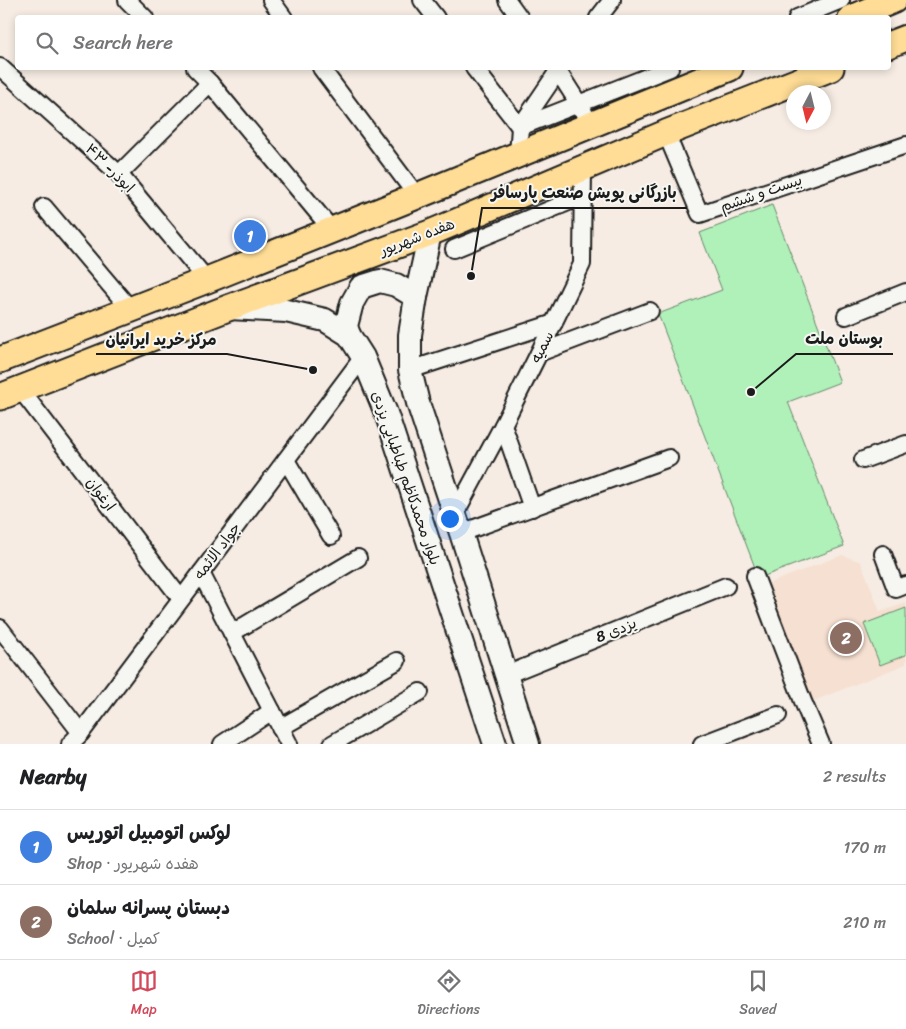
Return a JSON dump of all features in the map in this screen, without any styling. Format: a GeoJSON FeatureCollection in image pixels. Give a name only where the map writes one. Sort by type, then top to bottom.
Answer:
{"type":"FeatureCollection","features":[{"type":"Feature","properties":{"kind":"main road"},"geometry":{"type":"LineString","coordinates":[[858,15],[894,0]]}},
{"type":"Feature","properties":{"kind":"main road"},"geometry":{"type":"LineString","coordinates":[[891,44],[906,38]]}},
{"type":"Feature","properties":{"kind":"main road"},"geometry":{"type":"LineString","coordinates":[[0,360],[208,280],[518,155],[585,114],[724,70]]}},
{"type":"Feature","properties":{"kind":"main road","name":"هفده شهریور"},"geometry":{"type":"LineString","coordinates":[[10,393],[228,308],[430,233],[666,133],[826,70]]}},
{"type":"Feature","properties":{"kind":"main road"},"geometry":{"type":"LineString","coordinates":[[430,233],[410,335],[410,370],[418,403],[528,744]]}},
{"type":"Feature","properties":{"kind":"main road"},"geometry":{"type":"LineString","coordinates":[[349,335],[346,326],[348,318],[352,303],[361,287],[380,281],[396,285],[416,297]]}},
{"type":"Feature","properties":{"kind":"main road","name":"بلوار محمدکاظم طباطبایی یزدی"},"geometry":{"type":"LineString","coordinates":[[228,308],[286,311],[325,320],[349,335],[363,357],[386,413],[495,744]]}},
{"type":"Feature","properties":{"kind":"street"},"geometry":{"type":"LineString","coordinates":[[127,0],[142,15]]}},
{"type":"Feature","properties":{"kind":"street"},"geometry":{"type":"LineString","coordinates":[[271,0],[282,15]]}},
{"type":"Feature","properties":{"kind":"street"},"geometry":{"type":"LineString","coordinates":[[422,0],[434,15]]}},
{"type":"Feature","properties":{"kind":"street"},"geometry":{"type":"LineString","coordinates":[[507,0],[518,15]]}},
{"type":"Feature","properties":{"kind":"street"},"geometry":{"type":"LineString","coordinates":[[600,15],[612,0]]}},
{"type":"Feature","properties":{"kind":"street"},"geometry":{"type":"LineString","coordinates":[[804,15],[842,0]]}},
{"type":"Feature","properties":{"kind":"street","name":"ابوذر- ۴۳"},"geometry":{"type":"LineString","coordinates":[[0,67],[119,174],[208,280]]}},
{"type":"Feature","properties":{"kind":"street"},"geometry":{"type":"LineString","coordinates":[[197,70],[210,83],[332,230]]}},
{"type":"Feature","properties":{"kind":"street"},"geometry":{"type":"LineString","coordinates":[[322,70],[417,196]]}},
{"type":"Feature","properties":{"kind":"street"},"geometry":{"type":"LineString","coordinates":[[476,70],[520,127]]}},
{"type":"Feature","properties":{"kind":"street"},"geometry":{"type":"LineString","coordinates":[[518,155],[520,127],[557,70]]}},
{"type":"Feature","properties":{"kind":"street"},"geometry":{"type":"LineString","coordinates":[[559,70],[585,114]]}},
{"type":"Feature","properties":{"kind":"street"},"geometry":{"type":"LineString","coordinates":[[520,127],[585,114],[666,70]]}},
{"type":"Feature","properties":{"kind":"street"},"geometry":{"type":"LineString","coordinates":[[119,174],[210,83]]}},
{"type":"Feature","properties":{"kind":"street","name":"بیست و ششم"},"geometry":{"type":"LineString","coordinates":[[666,133],[700,214],[906,145]]}},
{"type":"Feature","properties":{"kind":"street","name":"سمیه"},"geometry":{"type":"LineString","coordinates":[[458,524],[503,425],[582,264],[583,168]]}},
{"type":"Feature","properties":{"kind":"street"},"geometry":{"type":"LineString","coordinates":[[454,249],[583,196]]}},
{"type":"Feature","properties":{"kind":"street"},"geometry":{"type":"LineString","coordinates":[[44,207],[131,310]]}},
{"type":"Feature","properties":{"kind":"street"},"geometry":{"type":"LineString","coordinates":[[846,316],[906,292]]}},
{"type":"Feature","properties":{"kind":"street"},"geometry":{"type":"LineString","coordinates":[[539,353],[650,311]]}},
{"type":"Feature","properties":{"kind":"street"},"geometry":{"type":"LineString","coordinates":[[410,370],[554,323]]}},
{"type":"Feature","properties":{"kind":"street","name":"جواد الائمه"},"geometry":{"type":"LineString","coordinates":[[76,738],[363,357]]}},
{"type":"Feature","properties":{"kind":"street","name":"ارغوان"},"geometry":{"type":"LineString","coordinates":[[10,393],[181,599]]}},
{"type":"Feature","properties":{"kind":"street"},"geometry":{"type":"LineString","coordinates":[[503,425],[532,508]]}},
{"type":"Feature","properties":{"kind":"street"},"geometry":{"type":"LineString","coordinates":[[863,460],[906,444]]}},
{"type":"Feature","properties":{"kind":"street"},"geometry":{"type":"LineString","coordinates":[[458,524],[532,508],[669,458]]}},
{"type":"Feature","properties":{"kind":"street"},"geometry":{"type":"LineString","coordinates":[[286,460],[331,536]]}},
{"type":"Feature","properties":{"kind":"street"},"geometry":{"type":"LineString","coordinates":[[883,554],[896,589],[906,585]]}},
{"type":"Feature","properties":{"kind":"street"},"geometry":{"type":"LineString","coordinates":[[232,633],[358,558]]}},
{"type":"Feature","properties":{"kind":"street"},"geometry":{"type":"LineString","coordinates":[[201,573],[289,744]]}},
{"type":"Feature","properties":{"kind":"street"},"geometry":{"type":"LineString","coordinates":[[755,576],[821,744]]}},
{"type":"Feature","properties":{"kind":"street","name":"یزدی 8"},"geometry":{"type":"LineString","coordinates":[[506,675],[726,586]]}},
{"type":"Feature","properties":{"kind":"street"},"geometry":{"type":"LineString","coordinates":[[0,628],[76,738]]}},
{"type":"Feature","properties":{"kind":"street"},"geometry":{"type":"LineString","coordinates":[[280,728],[398,661]]}},
{"type":"Feature","properties":{"kind":"street"},"geometry":{"type":"LineString","coordinates":[[332,744],[420,692]]}},
{"type":"Feature","properties":{"kind":"street"},"geometry":{"type":"LineString","coordinates":[[222,744],[272,711]]}},
{"type":"Feature","properties":{"kind":"street"},"geometry":{"type":"LineString","coordinates":[[702,744],[778,715]]}},
{"type":"Feature","properties":{"kind":"shaded area"},"geometry":{"type":"Polygon","coordinates":[[[842,555],[861,562],[880,612],[906,603],[906,664],[811,702],[765,585],[842,555]]]}},
{"type":"Feature","properties":{"kind":"green space"},"geometry":{"type":"Polygon","coordinates":[[[772,205],[840,382],[788,402],[844,546],[759,578],[658,314],[722,290],[700,233],[772,205]]]}},
{"type":"Feature","properties":{"kind":"green space"},"geometry":{"type":"Polygon","coordinates":[[[906,608],[906,655],[880,665],[864,624],[906,608]]]}},
{"type":"Feature","properties":{"kind":"place","name":"لوکس اتومبیل اتوریس"},"geometry":{"type":"Point","coordinates":[250,236]}},
{"type":"Feature","properties":{"kind":"place","name":"بازرگانی پویش صنعت پارسافر"},"geometry":{"type":"Point","coordinates":[471,276]}},
{"type":"Feature","properties":{"kind":"place","name":"مرکز خرید ایرانیان"},"geometry":{"type":"Point","coordinates":[313,370]}},
{"type":"Feature","properties":{"kind":"place","name":"بوستان ملت"},"geometry":{"type":"Point","coordinates":[751,392]}},
{"type":"Feature","properties":{"kind":"place","name":"دبستان پسرانه سلمان"},"geometry":{"type":"Point","coordinates":[846,638]}}]}
